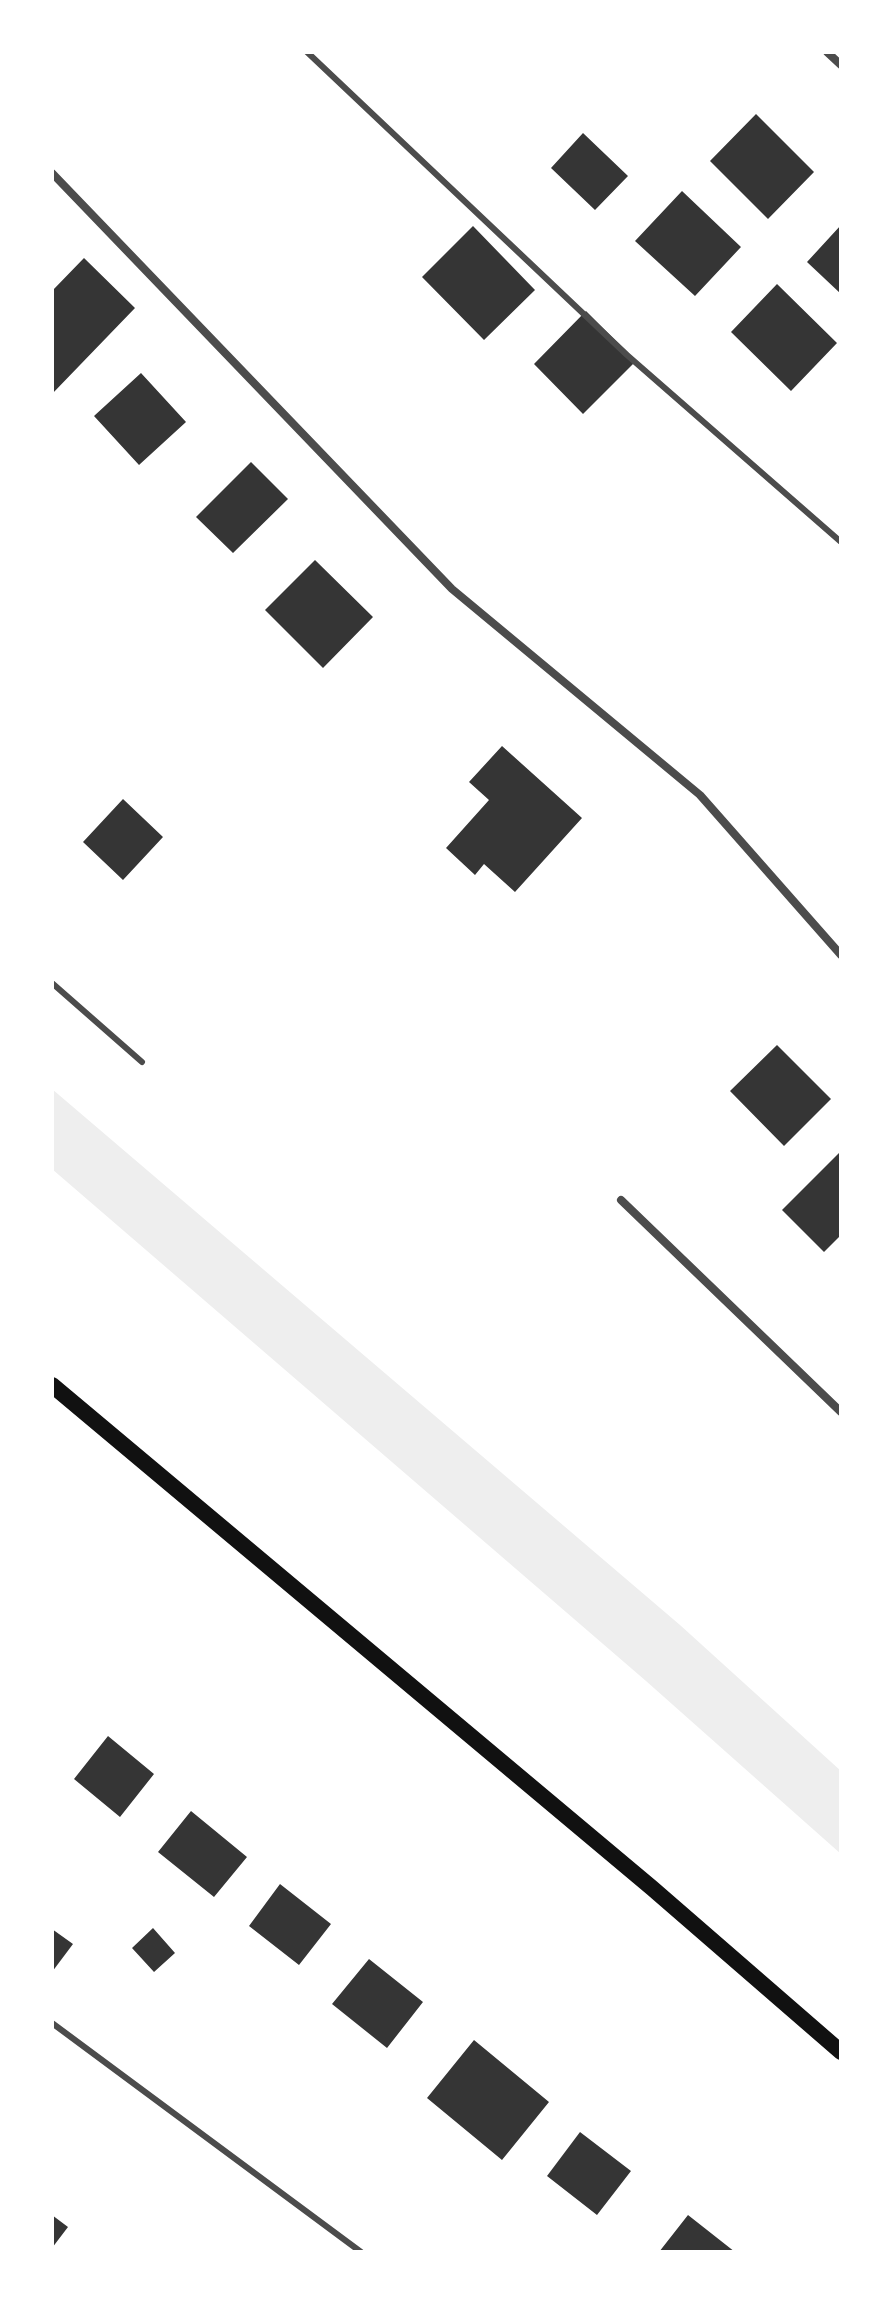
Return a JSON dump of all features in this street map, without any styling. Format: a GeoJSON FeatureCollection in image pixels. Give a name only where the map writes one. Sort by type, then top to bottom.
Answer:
{"type":"FeatureCollection","features":[{"type":"Feature","properties":{"kind":"main road"},"geometry":{"type":"LineString","coordinates":[[52,1385],[652,1888],[841,2052]]}},
{"type":"Feature","properties":{"kind":"street"},"geometry":{"type":"LineString","coordinates":[[827,52],[841,65]]}},
{"type":"Feature","properties":{"kind":"street"},"geometry":{"type":"LineString","coordinates":[[52,173],[452,589],[700,795],[841,955]]}},
{"type":"Feature","properties":{"kind":"street"},"geometry":{"type":"LineString","coordinates":[[621,1200],[841,1412]]}},
{"type":"Feature","properties":{"kind":"lane"},"geometry":{"type":"LineString","coordinates":[[307,52],[627,355],[841,542]]}},
{"type":"Feature","properties":{"kind":"lane"},"geometry":{"type":"LineString","coordinates":[[52,983],[142,1062]]}},
{"type":"Feature","properties":{"kind":"lane"},"geometry":{"type":"LineString","coordinates":[[52,2023],[361,2252]]}},
{"type":"Feature","properties":{"kind":"shaded area"},"geometry":{"type":"Polygon","coordinates":[[[52,1089],[680,1625],[841,1771],[841,1854],[646,1681],[52,1169],[52,1089]]]}},
{"type":"Feature","properties":{"kind":"building"},"geometry":{"type":"Polygon","coordinates":[[[756,114],[814,172],[768,219],[710,161],[756,114]]]}},
{"type":"Feature","properties":{"kind":"building"},"geometry":{"type":"Polygon","coordinates":[[[583,133],[628,176],[595,210],[551,168],[583,133]]]}},
{"type":"Feature","properties":{"kind":"building"},"geometry":{"type":"Polygon","coordinates":[[[682,191],[741,247],[695,296],[635,241],[682,191]]]}},
{"type":"Feature","properties":{"kind":"building"},"geometry":{"type":"Polygon","coordinates":[[[841,225],[841,294],[807,262],[841,225]]]}},
{"type":"Feature","properties":{"kind":"building"},"geometry":{"type":"Polygon","coordinates":[[[473,226],[535,290],[484,340],[422,277],[473,226]]]}},
{"type":"Feature","properties":{"kind":"building"},"geometry":{"type":"Polygon","coordinates":[[[84,258],[135,308],[52,394],[52,291],[84,258]]]}},
{"type":"Feature","properties":{"kind":"building"},"geometry":{"type":"Polygon","coordinates":[[[777,284],[837,343],[791,391],[731,332],[777,284]]]}},
{"type":"Feature","properties":{"kind":"building"},"geometry":{"type":"Polygon","coordinates":[[[586,311],[636,361],[583,414],[534,364],[586,311]]]}},
{"type":"Feature","properties":{"kind":"building"},"geometry":{"type":"Polygon","coordinates":[[[141,373],[186,422],[139,465],[94,416],[141,373]]]}},
{"type":"Feature","properties":{"kind":"building"},"geometry":{"type":"Polygon","coordinates":[[[251,462],[288,499],[233,553],[196,517],[251,462]]]}},
{"type":"Feature","properties":{"kind":"building"},"geometry":{"type":"Polygon","coordinates":[[[315,560],[373,617],[323,668],[265,610],[315,560]]]}},
{"type":"Feature","properties":{"kind":"building"},"geometry":{"type":"Polygon","coordinates":[[[502,746],[582,818],[515,892],[484,864],[475,875],[446,848],[489,800],[469,782],[502,746]]]}},
{"type":"Feature","properties":{"kind":"building"},"geometry":{"type":"Polygon","coordinates":[[[123,799],[163,837],[123,880],[83,842],[123,799]]]}},
{"type":"Feature","properties":{"kind":"building"},"geometry":{"type":"Polygon","coordinates":[[[777,1045],[831,1099],[784,1146],[730,1091],[777,1045]]]}},
{"type":"Feature","properties":{"kind":"building"},"geometry":{"type":"Polygon","coordinates":[[[841,1151],[841,1235],[824,1252],[782,1210],[841,1151]]]}},
{"type":"Feature","properties":{"kind":"building"},"geometry":{"type":"Polygon","coordinates":[[[108,1736],[154,1774],[120,1817],[74,1779],[108,1736]]]}},
{"type":"Feature","properties":{"kind":"building"},"geometry":{"type":"Polygon","coordinates":[[[191,1811],[247,1857],[214,1897],[158,1852],[191,1811]]]}},
{"type":"Feature","properties":{"kind":"building"},"geometry":{"type":"Polygon","coordinates":[[[280,1884],[331,1924],[299,1965],[249,1926],[280,1884]]]}},
{"type":"Feature","properties":{"kind":"building"},"geometry":{"type":"Polygon","coordinates":[[[153,1928],[175,1953],[154,1972],[132,1948],[153,1928]]]}},
{"type":"Feature","properties":{"kind":"building"},"geometry":{"type":"Polygon","coordinates":[[[52,1929],[73,1944],[52,1972],[52,1929]]]}},
{"type":"Feature","properties":{"kind":"building"},"geometry":{"type":"Polygon","coordinates":[[[369,1959],[423,2002],[387,2048],[332,2004],[369,1959]]]}},
{"type":"Feature","properties":{"kind":"building"},"geometry":{"type":"Polygon","coordinates":[[[474,2040],[549,2102],[502,2160],[427,2098],[474,2040]]]}},
{"type":"Feature","properties":{"kind":"building"},"geometry":{"type":"Polygon","coordinates":[[[580,2132],[631,2171],[597,2215],[547,2176],[580,2132]]]}},
{"type":"Feature","properties":{"kind":"building"},"geometry":{"type":"Polygon","coordinates":[[[52,2215],[68,2227],[52,2248],[52,2215]]]}},
{"type":"Feature","properties":{"kind":"building"},"geometry":{"type":"Polygon","coordinates":[[[688,2215],[735,2252],[659,2252],[688,2215]]]}}]}
